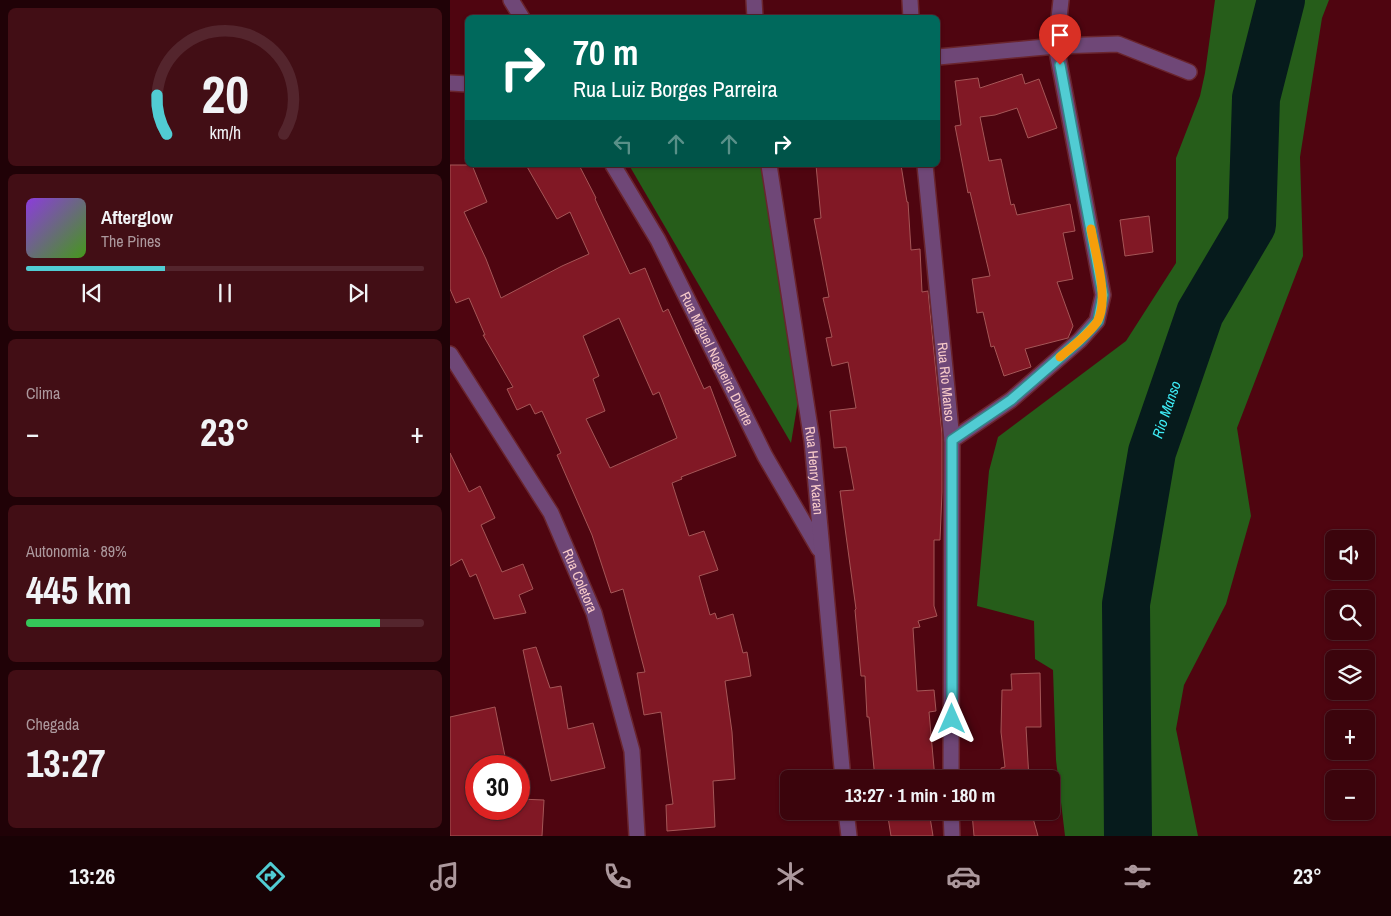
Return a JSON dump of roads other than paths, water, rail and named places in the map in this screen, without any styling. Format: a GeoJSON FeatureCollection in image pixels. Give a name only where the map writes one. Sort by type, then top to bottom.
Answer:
{"type":"FeatureCollection","features":[{"type":"Feature","properties":{"kind":"street"},"geometry":{"type":"LineString","coordinates":[[511,0],[520,15]]}},
{"type":"Feature","properties":{"kind":"street"},"geometry":{"type":"LineString","coordinates":[[754,0],[755,15]]}},
{"type":"Feature","properties":{"kind":"street"},"geometry":{"type":"LineString","coordinates":[[910,0],[911,15]]}},
{"type":"Feature","properties":{"kind":"street"},"geometry":{"type":"LineString","coordinates":[[952,440],[1011,400],[1080,340],[1098,321],[1103,295],[1056,46],[1061,0]]}},
{"type":"Feature","properties":{"kind":"street"},"geometry":{"type":"LineString","coordinates":[[940,57],[1056,46],[1118,44],[1189,72]]}},
{"type":"Feature","properties":{"kind":"street"},"geometry":{"type":"LineString","coordinates":[[450,83],[465,84]]}},
{"type":"Feature","properties":{"kind":"street","name":"Rua Miguel Nogueira Duarte"},"geometry":{"type":"LineString","coordinates":[[613,167],[658,240],[765,456],[821,552]]}},
{"type":"Feature","properties":{"kind":"street","name":"Rua Henry Karan"},"geometry":{"type":"LineString","coordinates":[[769,167],[812,441],[842,770]]}},
{"type":"Feature","properties":{"kind":"street","name":"Rua Rio Manso"},"geometry":{"type":"LineString","coordinates":[[925,167],[952,440],[951,770]]}},
{"type":"Feature","properties":{"kind":"street","name":"Rua Coletora"},"geometry":{"type":"LineString","coordinates":[[450,354],[551,513],[594,613],[632,751],[637,836]]}},
{"type":"Feature","properties":{"kind":"street"},"geometry":{"type":"LineString","coordinates":[[847,820],[849,836]]}},
{"type":"Feature","properties":{"kind":"street"},"geometry":{"type":"LineString","coordinates":[[951,820],[952,836]]}},
{"type":"Feature","properties":{"kind":"waterway","name":"Rio Manso"},"geometry":{"type":"LineString","coordinates":[[1128,836],[1126,604],[1152,452],[1200,313],[1252,225],[1256,98],[1281,0]]}}]}
